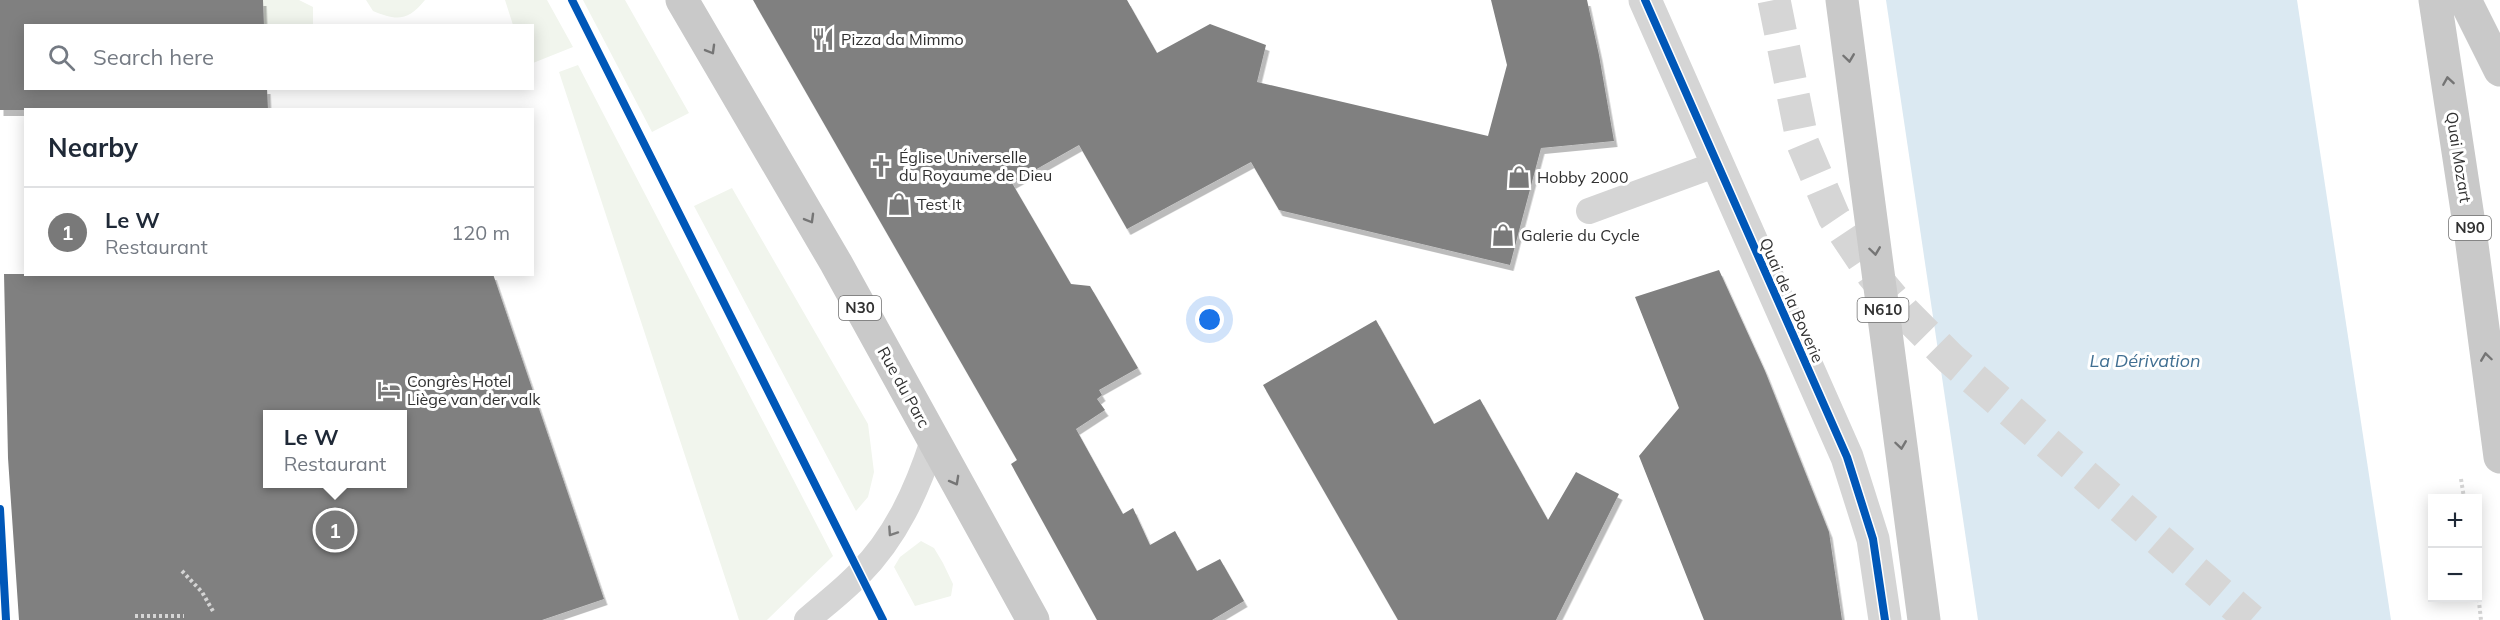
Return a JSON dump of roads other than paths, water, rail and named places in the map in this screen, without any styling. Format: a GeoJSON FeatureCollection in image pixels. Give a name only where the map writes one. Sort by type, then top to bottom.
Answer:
{"type":"FeatureCollection","features":[{"type":"Feature","properties":{"kind":"main road","name":"Rue du Parc"},"geometry":{"type":"LineString","coordinates":[[681,0],[836,263],[1033,620]]}},
{"type":"Feature","properties":{"kind":"main road","name":"N610"},"geometry":{"type":"LineString","coordinates":[[1842,0],[1924,620]]}},
{"type":"Feature","properties":{"kind":"main road","name":"Quai Mozart"},"geometry":{"type":"LineString","coordinates":[[2435,0],[2471,237],[2500,457]]}},
{"type":"Feature","properties":{"kind":"main road"},"geometry":{"type":"LineString","coordinates":[[2465,0],[2500,70]]}},
{"type":"Feature","properties":{"kind":"street","name":"Quai de la Boverie"},"geometry":{"type":"LineString","coordinates":[[1645,0],[1847,457],[1873,539],[1886,620]]}},
{"type":"Feature","properties":{"kind":"lane"},"geometry":{"type":"LineString","coordinates":[[1589,211],[1717,164]]}},
{"type":"Feature","properties":{"kind":"lane"},"geometry":{"type":"LineString","coordinates":[[807,620],[860,574],[892,533],[912,498],[933,441]]}},
{"type":"Feature","properties":{"kind":"water","name":"La Dérivation"},"geometry":{"type":"Polygon","coordinates":[[[1886,0],[2297,0],[2391,620],[1978,620],[1886,0]]]}},
{"type":"Feature","properties":{"kind":"tunnel"},"geometry":{"type":"LineString","coordinates":[[1774,0],[1803,144],[1834,217],[1873,275],[1904,312],[1951,359],[2251,620]]}},
{"type":"Feature","properties":{"kind":"place","name":"Pizza da Mimmo"},"geometry":{"type":"Point","coordinates":[823,39]}},
{"type":"Feature","properties":{"kind":"place","name":"Église Universelle du Royaume de Dieu"},"geometry":{"type":"Point","coordinates":[881,166]}},
{"type":"Feature","properties":{"kind":"place","name":"Hobby 2000"},"geometry":{"type":"Point","coordinates":[1519,177]}},
{"type":"Feature","properties":{"kind":"place","name":"Test It"},"geometry":{"type":"Point","coordinates":[899,204]}},
{"type":"Feature","properties":{"kind":"place","name":"Galerie du Cycle"},"geometry":{"type":"Point","coordinates":[1503,235]}},
{"type":"Feature","properties":{"kind":"place","name":"Congrès Hotel Liège van der valk"},"geometry":{"type":"Point","coordinates":[389,390]}},
{"type":"Feature","properties":{"kind":"place","name":"Le W"},"geometry":{"type":"Point","coordinates":[335,530]}}]}
